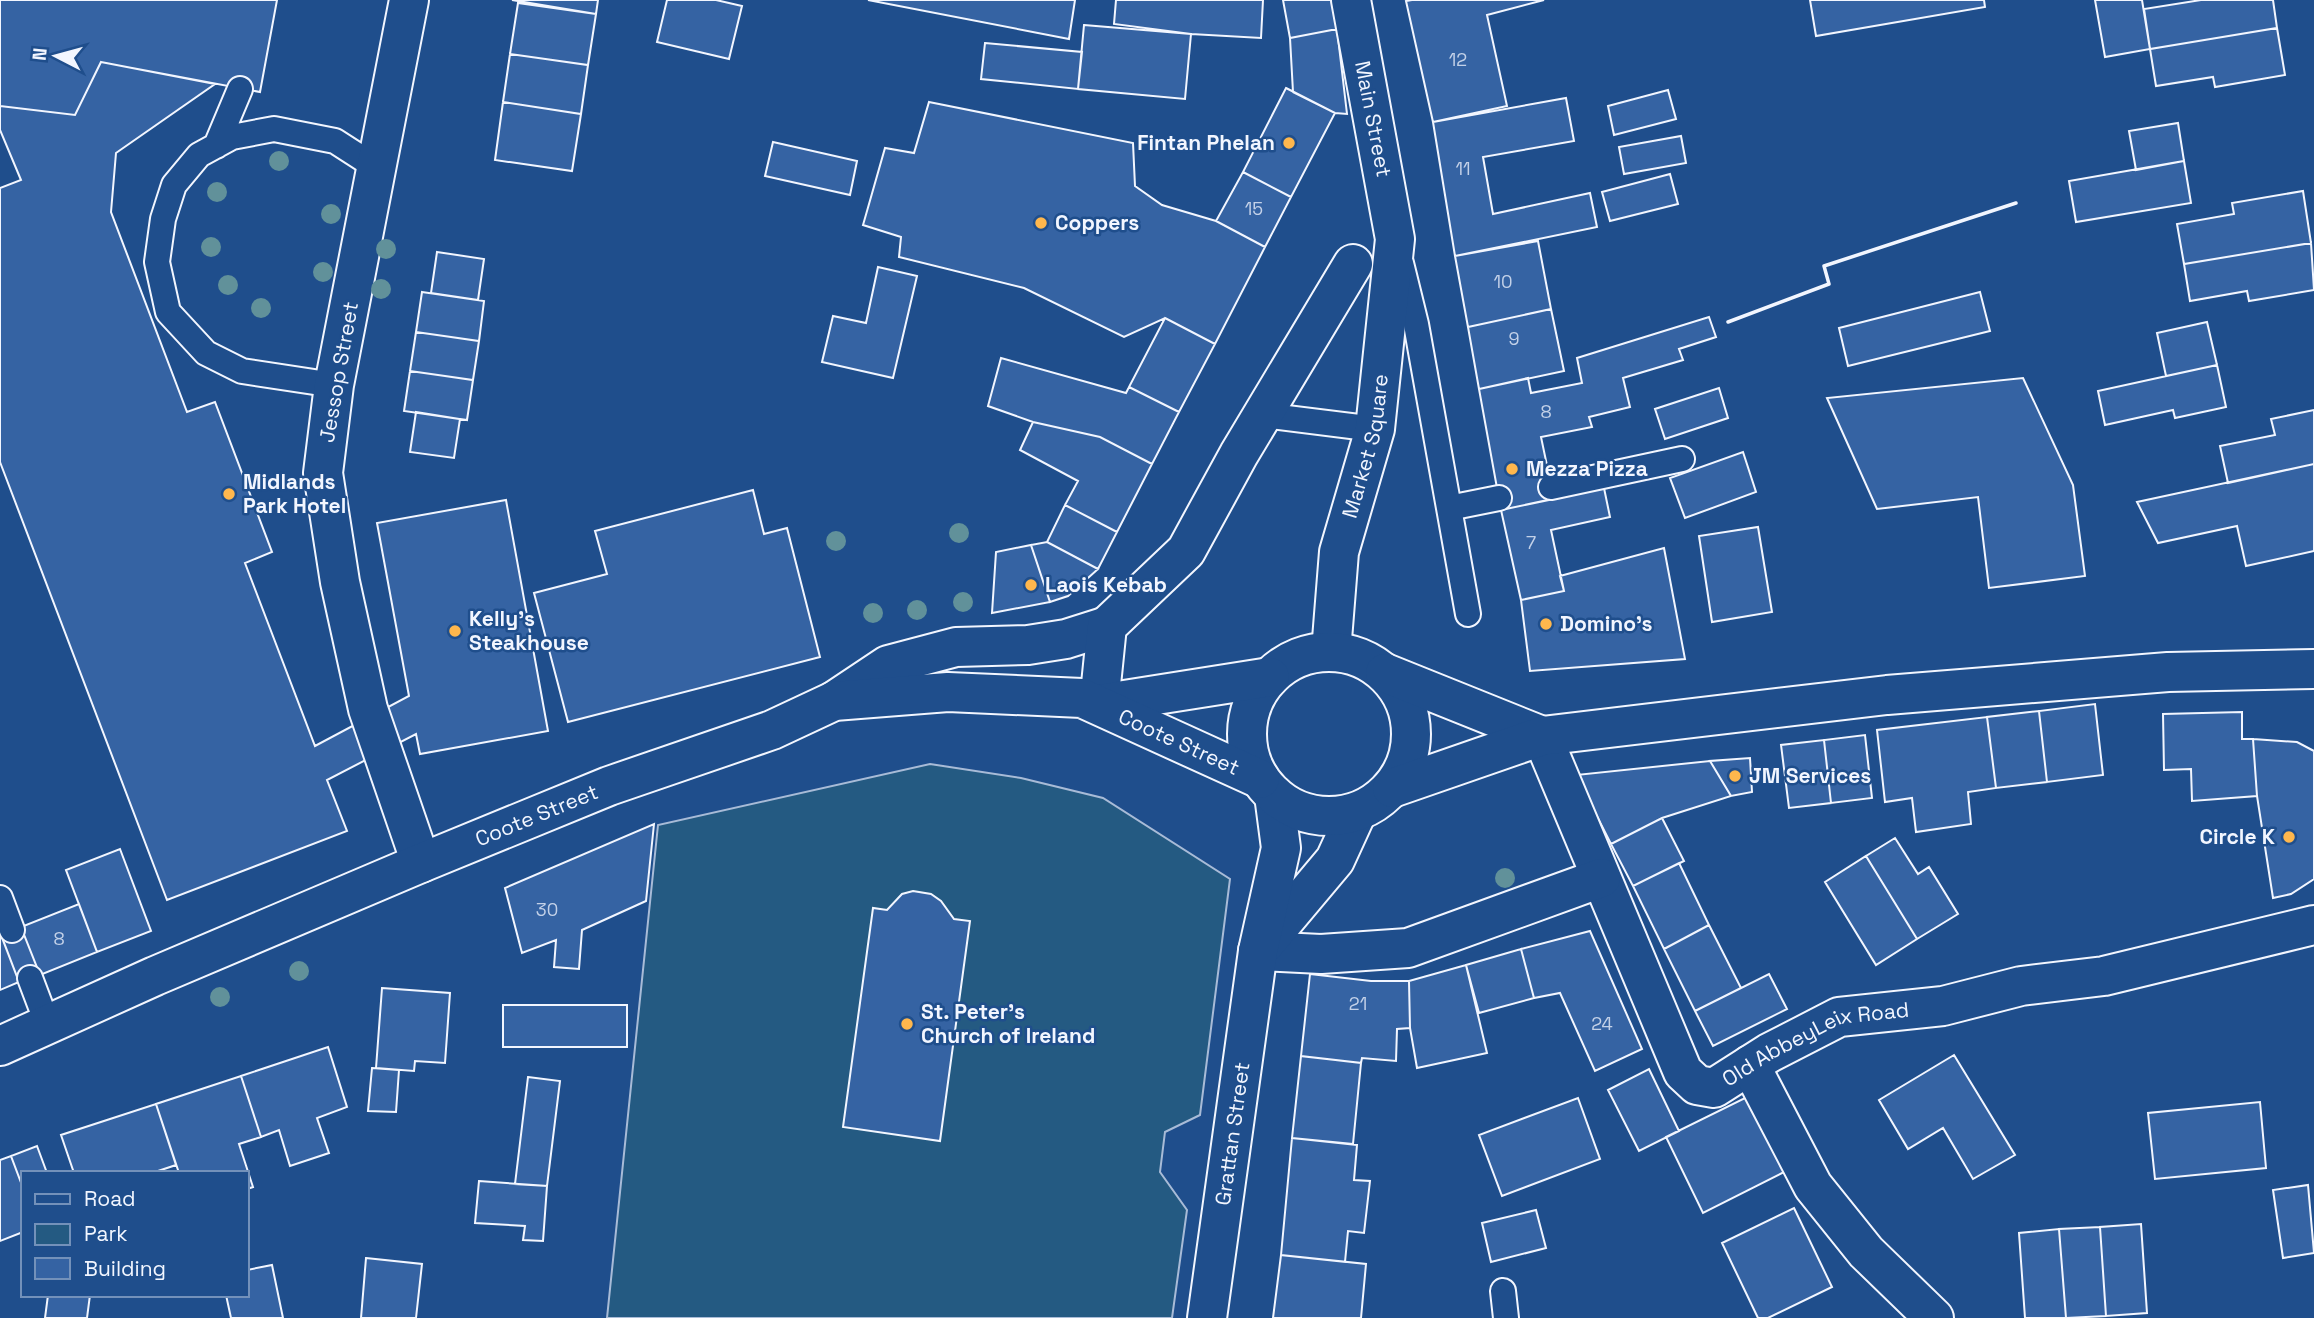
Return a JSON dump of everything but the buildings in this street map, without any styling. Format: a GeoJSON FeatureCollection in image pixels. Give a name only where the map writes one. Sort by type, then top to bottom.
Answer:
{"type":"FeatureCollection","features":[{"type":"Feature","properties":{"kind":"street","name":"Jessop Street"},"geometry":{"type":"LineString","coordinates":[[409,0],[334,385],[323,473],[340,582],[368,709],[421,863]]}},
{"type":"Feature","properties":{"kind":"street","name":"Main Street"},"geometry":{"type":"LineString","coordinates":[[1351,0],[1395,239]]}},
{"type":"Feature","properties":{"kind":"street","name":"Market Square"},"geometry":{"type":"LineString","coordinates":[[1331,652],[1339,552],[1374,429],[1395,239]]}},
{"type":"Feature","properties":{"kind":"street"},"geometry":{"type":"LineString","coordinates":[[834,701],[888,665],[956,647],[1028,645],[1066,639],[1107,626],[1186,551],[1353,264]]}},
{"type":"Feature","properties":{"kind":"street"},"geometry":{"type":"LineString","coordinates":[[1099,704],[1107,626]]}},
{"type":"Feature","properties":{"kind":"street"},"geometry":{"type":"LineString","coordinates":[[1385,673],[1400,692],[1410,719],[1411,743],[1404,769],[1392,788],[1371,806],[1357,812],[1318,817],[1291,807],[1267,787],[1249,752],[1247,730],[1251,708],[1270,677],[1302,657],[1331,652],[1359,658],[1385,673],[1542,736]]}},
{"type":"Feature","properties":{"kind":"street"},"geometry":{"type":"LineString","coordinates":[[1392,788],[1542,736],[1887,695],[2168,672],[2314,669]]}},
{"type":"Feature","properties":{"kind":"street","name":"Coote Street"},"geometry":{"type":"LineString","coordinates":[[1099,704],[1270,677]]}},
{"type":"Feature","properties":{"kind":"street","name":"Coote Street"},"geometry":{"type":"LineString","coordinates":[[0,1046],[47,1023],[421,863],[609,786],[772,730],[834,701],[948,692],[1082,698],[1267,787]]}},
{"type":"Feature","properties":{"kind":"street","name":"Old AbbeyLeix Road"},"geometry":{"type":"LineString","coordinates":[[1542,736],[1683,1072],[1697,1084],[1714,1088],[1750,1065],[1839,1017],[1943,1006],[2021,986],[2104,976],[2314,925]]}},
{"type":"Feature","properties":{"kind":"street","name":"Grattan Street"},"geometry":{"type":"LineString","coordinates":[[1207,1318],[1258,951],[1280,848],[1267,787]]}},
{"type":"Feature","properties":{"kind":"street"},"geometry":{"type":"LineString","coordinates":[[1258,951],[1335,860],[1357,812]]}},
{"type":"Feature","properties":{"kind":"street"},"geometry":{"type":"LineString","coordinates":[[1258,951],[1321,954],[1408,948],[1601,878]]}},
{"type":"Feature","properties":{"kind":"street"},"geometry":{"type":"LineString","coordinates":[[1750,1065],[1813,1185],[1866,1252],[1934,1318]]}},
{"type":"Feature","properties":{"kind":"lane"},"geometry":{"type":"LineString","coordinates":[[216,146],[240,89]]}},
{"type":"Feature","properties":{"kind":"lane"},"geometry":{"type":"LineString","coordinates":[[334,385],[242,372],[206,353],[168,312],[158,262],[163,219],[174,185],[199,155],[232,137],[274,129],[335,141],[377,168]]}},
{"type":"Feature","properties":{"kind":"lane"},"geometry":{"type":"LineString","coordinates":[[1395,239],[1416,324],[1468,614]]}},
{"type":"Feature","properties":{"kind":"lane"},"geometry":{"type":"LineString","coordinates":[[1263,415],[1374,429]]}},
{"type":"Feature","properties":{"kind":"lane"},"geometry":{"type":"LineString","coordinates":[[1551,487],[1682,459]]}},
{"type":"Feature","properties":{"kind":"lane"},"geometry":{"type":"LineString","coordinates":[[1449,508],[1499,498]]}},
{"type":"Feature","properties":{"kind":"lane"},"geometry":{"type":"LineString","coordinates":[[0,898],[12,930]]}},
{"type":"Feature","properties":{"kind":"lane"},"geometry":{"type":"LineString","coordinates":[[30,978],[47,1023]]}},
{"type":"Feature","properties":{"kind":"lane"},"geometry":{"type":"LineString","coordinates":[[1503,1291],[1506,1318]]}},
{"type":"Feature","properties":{"kind":"green space"},"geometry":{"type":"Polygon","coordinates":[[[930,764],[1021,778],[1103,798],[1230,879],[1200,1115],[1165,1132],[1160,1172],[1187,1210],[1172,1318],[607,1318],[658,825],[930,764]]]}},
{"type":"Feature","properties":{"kind":"wall"},"geometry":{"type":"LineString","coordinates":[[1728,322],[1829,284],[1824,266],[2016,203]]}},
{"type":"Feature","properties":{"kind":"place","name":"Fintan Phelan"},"geometry":{"type":"Point","coordinates":[1289,143]}},
{"type":"Feature","properties":{"kind":"place","name":"Coppers"},"geometry":{"type":"Point","coordinates":[1041,223]}},
{"type":"Feature","properties":{"kind":"place","name":"Mezza Pizza"},"geometry":{"type":"Point","coordinates":[1512,469]}},
{"type":"Feature","properties":{"kind":"place","name":"Midlands Park Hotel"},"geometry":{"type":"Point","coordinates":[229,494]}},
{"type":"Feature","properties":{"kind":"place","name":"Laois Kebab"},"geometry":{"type":"Point","coordinates":[1031,585]}},
{"type":"Feature","properties":{"kind":"place","name":"Domino's"},"geometry":{"type":"Point","coordinates":[1546,624]}},
{"type":"Feature","properties":{"kind":"place","name":"Kelly’s Steakhouse"},"geometry":{"type":"Point","coordinates":[455,631]}},
{"type":"Feature","properties":{"kind":"place","name":"JM Services"},"geometry":{"type":"Point","coordinates":[1735,776]}},
{"type":"Feature","properties":{"kind":"place","name":"Circle K"},"geometry":{"type":"Point","coordinates":[2289,837]}},
{"type":"Feature","properties":{"kind":"place","name":"St. Peter's Church of Ireland"},"geometry":{"type":"Point","coordinates":[907,1024]}}]}
